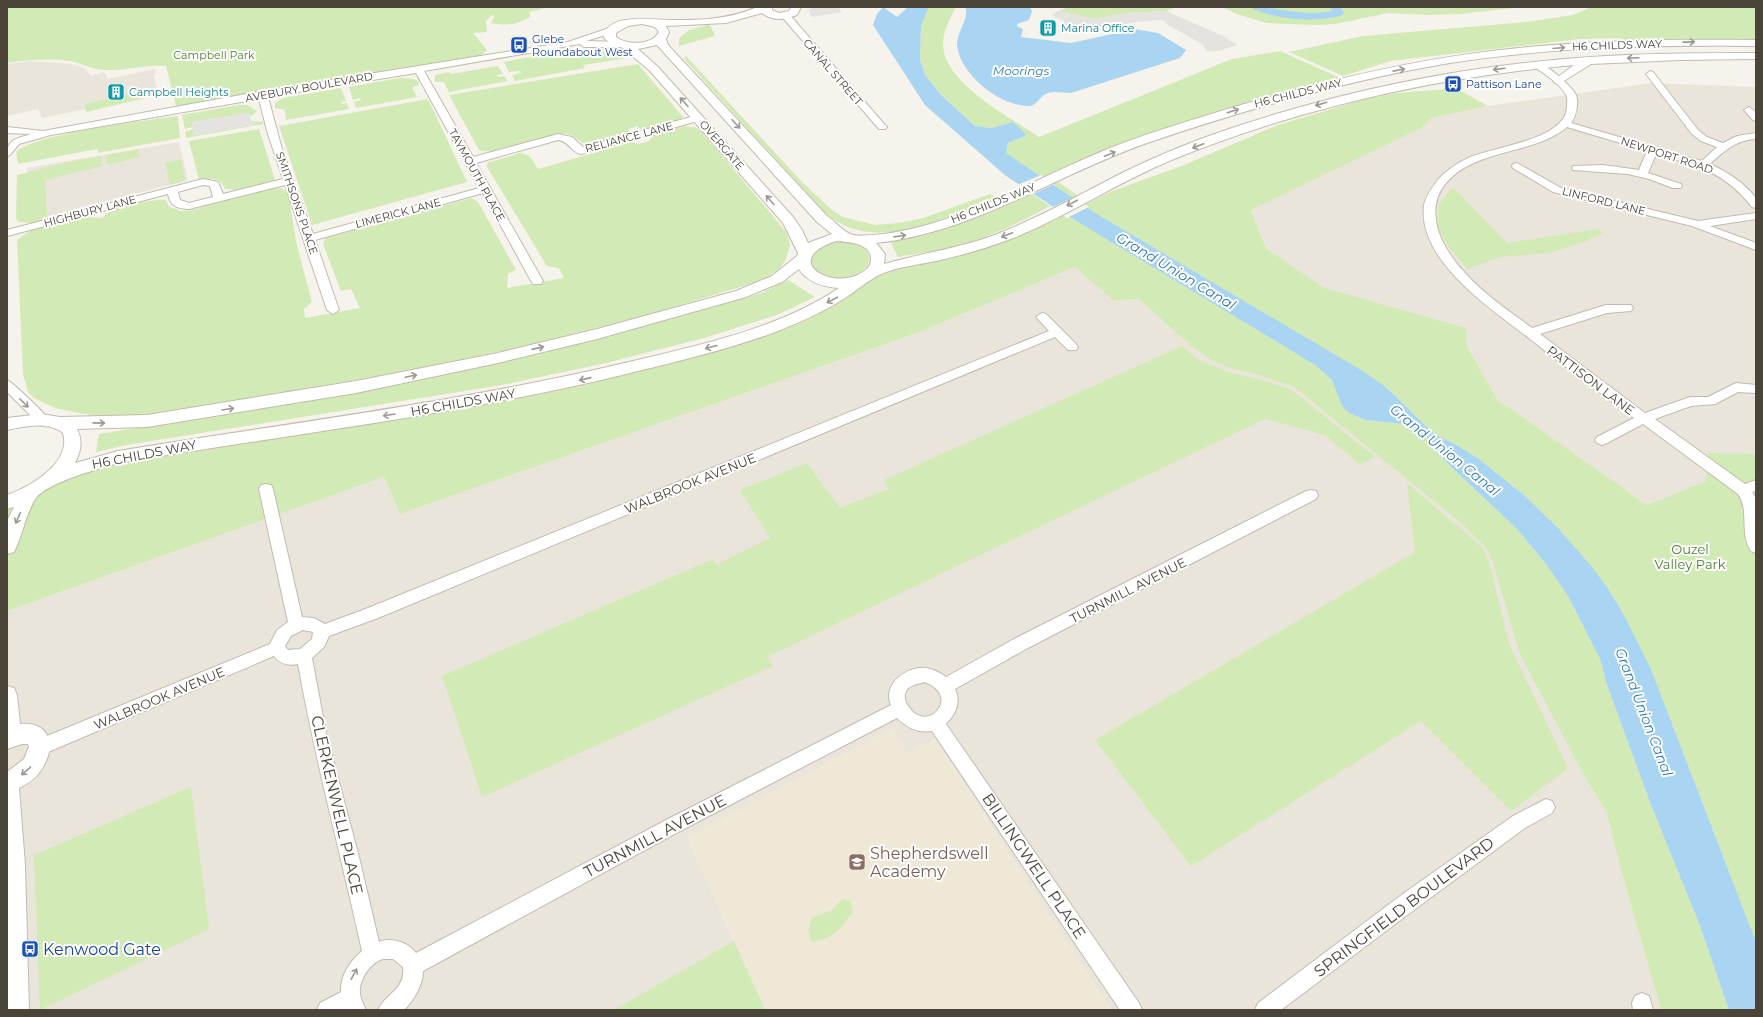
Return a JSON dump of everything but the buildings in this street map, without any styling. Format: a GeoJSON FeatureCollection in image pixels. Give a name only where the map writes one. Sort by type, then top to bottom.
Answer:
{"type":"FeatureCollection","features":[{"type":"Feature","properties":{"kind":"street"},"geometry":{"type":"LineString","coordinates":[[745,16],[766,7],[766,11],[768,13],[781,16]]}},
{"type":"Feature","properties":{"kind":"street"},"geometry":{"type":"LineString","coordinates":[[612,30],[628,23],[642,21],[654,23],[698,23],[745,16],[781,16],[794,13],[796,7]]}},
{"type":"Feature","properties":{"kind":"street","name":"CANAL STREET"},"geometry":{"type":"LineString","coordinates":[[781,16],[882,127]]}},
{"type":"Feature","properties":{"kind":"street","name":"OVERGATE"},"geometry":{"type":"LineString","coordinates":[[654,23],[663,28],[663,41],[681,65],[822,219],[845,237]]}},
{"type":"Feature","properties":{"kind":"street"},"geometry":{"type":"LineString","coordinates":[[623,45],[645,45],[663,41],[698,23]]}},
{"type":"Feature","properties":{"kind":"street","name":"OVERGATE"},"geometry":{"type":"LineString","coordinates":[[612,30],[610,38],[636,54],[654,69],[788,220],[795,230],[804,256]]}},
{"type":"Feature","properties":{"kind":"street","name":"AVEBURY BOULEVARD"},"geometry":{"type":"LineString","coordinates":[[13,144],[49,132],[263,94],[570,44],[612,30]]}},
{"type":"Feature","properties":{"kind":"street","name":"H6 CHILDS WAY"},"geometry":{"type":"LineString","coordinates":[[861,240],[905,235],[926,230],[1014,196],[1141,141],[1247,106],[1360,78],[1450,60],[1520,51],[1605,44],[1756,43]]}},
{"type":"Feature","properties":{"kind":"street","name":"AVEBURY BOULEVARD"},"geometry":{"type":"LineString","coordinates":[[570,44],[623,45]]}},
{"type":"Feature","properties":{"kind":"street"},"geometry":{"type":"LineString","coordinates":[[1520,51],[1559,81],[1572,95],[1571,116],[1566,124]]}},
{"type":"Feature","properties":{"kind":"street","name":"H6 CHILDS WAY"},"geometry":{"type":"LineString","coordinates":[[48,480],[82,467],[118,457],[486,399],[628,368],[732,341],[799,318],[841,296],[868,276],[890,266],[957,252],[991,241],[1042,219],[1167,157],[1266,120],[1358,94],[1468,73],[1538,65],[1630,58],[1756,56]]}},
{"type":"Feature","properties":{"kind":"street"},"geometry":{"type":"LineString","coordinates":[[1559,81],[1589,61]]}},
{"type":"Feature","properties":{"kind":"street","name":"TAYMOUTH PLACE"},"geometry":{"type":"LineString","coordinates":[[418,69],[537,281]]}},
{"type":"Feature","properties":{"kind":"street","name":"NEWPORT ROAD"},"geometry":{"type":"LineString","coordinates":[[1650,74],[1695,132],[1704,139],[1722,146]]}},
{"type":"Feature","properties":{"kind":"street","name":"SMITHSONS PLACE"},"geometry":{"type":"LineString","coordinates":[[263,94],[269,120],[288,181],[310,238],[333,310]]}},
{"type":"Feature","properties":{"kind":"street"},"geometry":{"type":"LineString","coordinates":[[1749,110],[1756,118]]}},
{"type":"Feature","properties":{"kind":"street","name":"RELIANCE LANE"},"geometry":{"type":"LineString","coordinates":[[470,161],[558,137],[569,139],[581,151],[698,118]]}},
{"type":"Feature","properties":{"kind":"street","name":"NEWPORT ROAD"},"geometry":{"type":"LineString","coordinates":[[1566,124],[1704,165],[1725,174],[1740,185],[1756,205]]}},
{"type":"Feature","properties":{"kind":"street","name":"PATTISON LANE"},"geometry":{"type":"LineString","coordinates":[[1566,124],[1532,142],[1496,151],[1466,161],[1443,179],[1432,194],[1430,213],[1433,231],[1445,256],[1466,280],[1493,305],[1568,364],[1644,418],[1749,487],[1752,541],[1756,547]]}},
{"type":"Feature","properties":{"kind":"street","name":"AVEBURY BOULEVARD"},"geometry":{"type":"LineString","coordinates":[[7,130],[49,132]]}},
{"type":"Feature","properties":{"kind":"street"},"geometry":{"type":"LineString","coordinates":[[7,152],[22,135],[19,131]]}},
{"type":"Feature","properties":{"kind":"street"},"geometry":{"type":"LineString","coordinates":[[1704,165],[1722,146],[1736,139],[1756,136]]}},
{"type":"Feature","properties":{"kind":"street"},"geometry":{"type":"LineString","coordinates":[[1642,174],[1653,149]]}},
{"type":"Feature","properties":{"kind":"street","name":"LINFORD LANE"},"geometry":{"type":"LineString","coordinates":[[1517,166],[1557,190],[1696,224],[1756,247]]}},
{"type":"Feature","properties":{"kind":"street"},"geometry":{"type":"LineString","coordinates":[[1577,168],[1610,169],[1642,174],[1676,186]]}},
{"type":"Feature","properties":{"kind":"street"},"geometry":{"type":"LineString","coordinates":[[172,190],[173,200],[180,206],[189,206],[288,181]]}},
{"type":"Feature","properties":{"kind":"street","name":"HIGHBURY LANE"},"geometry":{"type":"LineString","coordinates":[[7,233],[172,190],[210,182],[214,184],[219,198]]}},
{"type":"Feature","properties":{"kind":"street"},"geometry":{"type":"LineString","coordinates":[[1740,185],[1756,184]]}},
{"type":"Feature","properties":{"kind":"street","name":"LIMERICK LANE"},"geometry":{"type":"LineString","coordinates":[[310,238],[486,189]]}},
{"type":"Feature","properties":{"kind":"street","name":"LINFORD LANE"},"geometry":{"type":"LineString","coordinates":[[1696,224],[1756,216]]}},
{"type":"Feature","properties":{"kind":"street"},"geometry":{"type":"LineString","coordinates":[[7,424],[21,420],[42,419],[60,423],[110,424],[147,421],[356,387],[498,358],[597,334],[741,294],[777,278],[804,256],[810,247],[821,241],[845,237],[861,240],[870,245],[876,252],[878,259],[877,266],[868,276],[844,284],[822,281],[807,272],[803,266],[804,256]]}},
{"type":"Feature","properties":{"kind":"street"},"geometry":{"type":"LineString","coordinates":[[1530,333],[1606,308],[1627,308]]}},
{"type":"Feature","properties":{"kind":"street"},"geometry":{"type":"LineString","coordinates":[[1042,317],[1072,347]]}},
{"type":"Feature","properties":{"kind":"street","name":"WALBROOK AVENUE"},"geometry":{"type":"LineString","coordinates":[[322,632],[418,595],[1056,332]]}},
{"type":"Feature","properties":{"kind":"street"},"geometry":{"type":"LineString","coordinates":[[7,384],[25,404],[42,419]]}},
{"type":"Feature","properties":{"kind":"street"},"geometry":{"type":"LineString","coordinates":[[1602,440],[1644,418],[1690,402],[1710,401],[1736,387],[1756,389]]}},
{"type":"Feature","properties":{"kind":"street"},"geometry":{"type":"LineString","coordinates":[[7,502],[31,491],[48,480],[62,467],[71,453],[73,441],[70,430],[60,423]]}},
{"type":"Feature","properties":{"kind":"street"},"geometry":{"type":"LineString","coordinates":[[266,489],[296,625]]}},
{"type":"Feature","properties":{"kind":"street"},"geometry":{"type":"LineString","coordinates":[[7,547],[17,518],[31,491]]}},
{"type":"Feature","properties":{"kind":"street","name":"TURNMILL AVENUE"},"geometry":{"type":"LineString","coordinates":[[945,686],[1020,644],[1311,495]]}},
{"type":"Feature","properties":{"kind":"street"},"geometry":{"type":"LineString","coordinates":[[303,623],[316,624],[322,632],[322,637],[316,648],[304,656],[290,658],[284,657],[277,648],[282,635],[296,625],[303,623]]}},
{"type":"Feature","properties":{"kind":"street","name":"WALBROOK AVENUE"},"geometry":{"type":"LineString","coordinates":[[41,748],[277,648]]}},
{"type":"Feature","properties":{"kind":"street","name":"CLERKENWELL PLACE"},"geometry":{"type":"LineString","coordinates":[[304,656],[318,733],[350,857],[372,955]]}},
{"type":"Feature","properties":{"kind":"street"},"geometry":{"type":"LineString","coordinates":[[925,675],[936,679],[945,686],[949,693],[950,702],[948,710],[943,717],[936,722],[918,724],[906,718],[898,709],[896,695],[903,682],[910,678],[925,675]]}},
{"type":"Feature","properties":{"kind":"street"},"geometry":{"type":"LineString","coordinates":[[7,695],[9,737],[29,734],[36,736],[40,741],[41,748],[35,763],[27,771],[8,782],[13,866],[16,1010]]}},
{"type":"Feature","properties":{"kind":"street","name":"TURNMILL AVENUE"},"geometry":{"type":"LineString","coordinates":[[412,966],[667,828],[898,709]]}},
{"type":"Feature","properties":{"kind":"street","name":"BILLINGWELL PLACE"},"geometry":{"type":"LineString","coordinates":[[936,722],[1132,1010]]}},
{"type":"Feature","properties":{"kind":"street","name":"SPRINGFIELD BOULEVARD"},"geometry":{"type":"LineString","coordinates":[[1265,1010],[1518,822],[1546,807]]}},
{"type":"Feature","properties":{"kind":"street"},"geometry":{"type":"LineString","coordinates":[[327,1010],[353,1004],[351,979],[360,965],[372,955],[382,950],[393,949],[405,955],[412,966],[413,976],[404,997],[388,1010]]}},
{"type":"Feature","properties":{"kind":"shaded area"},"geometry":{"type":"Polygon","coordinates":[[[815,7],[838,7],[842,12],[812,17],[808,10],[815,7]]]}},
{"type":"Feature","properties":{"kind":"shaded area"},"geometry":{"type":"Polygon","coordinates":[[[1057,11],[1094,19],[1127,13],[1166,11],[1223,36],[1237,45],[1219,51],[1207,51],[1202,44],[1168,25],[1165,21],[1159,20],[1136,22],[1077,34],[1059,33],[1064,21],[1052,16],[1057,11]]]}},
{"type":"Feature","properties":{"kind":"shaded area"},"geometry":{"type":"Polygon","coordinates":[[[31,61],[71,64],[84,68],[91,76],[104,72],[108,79],[155,69],[156,75],[154,75],[158,95],[86,112],[86,109],[42,118],[38,109],[7,116],[7,64],[31,61]]]}},
{"type":"Feature","properties":{"kind":"shaded area"},"geometry":{"type":"Polygon","coordinates":[[[1651,83],[1756,87],[1756,547],[1724,474],[1647,505],[1497,399],[1467,346],[1466,328],[1324,289],[1266,248],[1251,209],[1420,128],[1431,118],[1488,106],[1651,83]]]}},
{"type":"Feature","properties":{"kind":"shaded area"},"geometry":{"type":"Polygon","coordinates":[[[249,113],[253,125],[193,135],[192,122],[249,113]]]}},
{"type":"Feature","properties":{"kind":"shaded area"},"geometry":{"type":"Polygon","coordinates":[[[179,142],[188,180],[32,221],[27,168],[179,142]]]}},
{"type":"Feature","properties":{"kind":"shaded area"},"geometry":{"type":"Polygon","coordinates":[[[1075,267],[1114,301],[1139,299],[1192,347],[1211,360],[1230,368],[1255,374],[1294,387],[1464,526],[1485,547],[1493,563],[1520,655],[1581,770],[1607,813],[1621,870],[1661,1010],[1111,1010],[935,740],[908,754],[687,837],[765,1010],[7,1010],[7,611],[384,477],[400,514],[917,333],[1075,267]]]}},
{"type":"Feature","properties":{"kind":"shaded area","name":"Shepherdswell Academy"},"geometry":{"type":"Polygon","coordinates":[[[893,728],[908,754],[935,740],[1111,1010],[765,1010],[687,837],[893,728]]]}},
{"type":"Feature","properties":{"kind":"green space","name":"Campbell Park"},"geometry":{"type":"Polygon","coordinates":[[[7,7],[550,7],[529,12],[530,17],[521,22],[512,24],[491,23],[494,17],[493,14],[486,21],[487,32],[473,33],[487,50],[476,60],[177,110],[166,66],[105,70],[61,60],[38,60],[7,63],[7,7]]]}},
{"type":"Feature","properties":{"kind":"green space","name":"Ouzel Valley Park"},"geometry":{"type":"Polygon","coordinates":[[[929,7],[956,7],[949,20],[943,39],[946,58],[954,72],[966,86],[980,98],[1039,137],[1232,59],[1280,51],[1347,81],[1141,141],[1053,178],[1088,203],[1110,192],[1184,165],[1278,125],[1365,99],[1396,93],[1449,89],[1463,92],[1488,106],[1431,118],[1421,128],[1251,210],[1266,248],[1324,288],[1466,328],[1467,346],[1497,399],[1647,505],[1706,481],[1708,453],[1756,454],[1756,942],[1651,669],[1625,617],[1609,590],[1556,526],[1525,496],[1479,459],[1455,444],[1433,433],[1388,389],[1306,338],[1097,214],[1006,153],[1008,143],[1027,135],[1012,122],[991,128],[975,126],[942,96],[925,75],[920,59],[921,26],[929,7]]]}},
{"type":"Feature","properties":{"kind":"green space"},"geometry":{"type":"Polygon","coordinates":[[[1064,7],[1177,7],[1166,11],[1127,13],[1094,19],[1057,11],[1065,9],[1064,7]]]}},
{"type":"Feature","properties":{"kind":"green space"},"geometry":{"type":"Polygon","coordinates":[[[1222,7],[1522,7],[1459,14],[1428,15],[1388,13],[1335,24],[1314,25],[1266,23],[1237,14],[1222,7]]]}},
{"type":"Feature","properties":{"kind":"green space"},"geometry":{"type":"Polygon","coordinates":[[[1591,7],[1756,7],[1756,43],[1605,44],[1621,38],[1580,39],[1390,61],[1343,76],[1289,52],[1363,36],[1526,22],[1573,15],[1591,7]]]}},
{"type":"Feature","properties":{"kind":"green space"},"geometry":{"type":"Polygon","coordinates":[[[710,25],[715,36],[679,46],[679,38],[689,30],[710,25]]]}},
{"type":"Feature","properties":{"kind":"green space"},"geometry":{"type":"Polygon","coordinates":[[[569,49],[604,51],[628,58],[583,65],[585,68],[515,81],[512,75],[521,73],[520,71],[509,72],[504,62],[569,49]]]}},
{"type":"Feature","properties":{"kind":"green space"},"geometry":{"type":"Polygon","coordinates":[[[686,56],[801,181],[833,211],[843,217],[875,225],[899,223],[923,218],[990,194],[995,197],[954,215],[909,229],[886,232],[864,231],[843,225],[824,212],[686,61],[684,58],[686,56]]]}},
{"type":"Feature","properties":{"kind":"green space"},"geometry":{"type":"Polygon","coordinates":[[[638,64],[683,117],[655,128],[639,129],[638,126],[629,129],[628,134],[590,145],[582,143],[573,136],[560,134],[510,148],[489,151],[479,150],[449,95],[638,64]]]}},
{"type":"Feature","properties":{"kind":"green space"},"geometry":{"type":"Polygon","coordinates":[[[498,66],[503,74],[497,75],[498,77],[504,76],[508,81],[449,92],[444,82],[435,82],[435,75],[450,72],[451,74],[498,66]]]}},
{"type":"Feature","properties":{"kind":"green space"},"geometry":{"type":"Polygon","coordinates":[[[400,78],[418,81],[419,85],[412,88],[417,97],[356,108],[354,102],[361,100],[360,98],[353,100],[349,87],[400,78]]]}},
{"type":"Feature","properties":{"kind":"green space"},"geometry":{"type":"Polygon","coordinates":[[[157,88],[158,95],[86,112],[85,104],[157,88]]]}},
{"type":"Feature","properties":{"kind":"green space"},"geometry":{"type":"Polygon","coordinates":[[[341,88],[346,101],[341,102],[342,104],[347,103],[349,109],[286,120],[285,110],[275,108],[275,103],[283,98],[341,88]]]}},
{"type":"Feature","properties":{"kind":"green space"},"geometry":{"type":"Polygon","coordinates":[[[428,99],[467,182],[312,225],[279,126],[428,99]]]}},
{"type":"Feature","properties":{"kind":"green space"},"geometry":{"type":"Polygon","coordinates":[[[238,105],[247,105],[257,111],[250,116],[249,113],[192,122],[192,127],[185,129],[182,115],[238,105]]]}},
{"type":"Feature","properties":{"kind":"green space"},"geometry":{"type":"Polygon","coordinates":[[[178,116],[180,138],[98,153],[97,149],[18,164],[16,152],[28,145],[46,139],[92,129],[178,116]]]}},
{"type":"Feature","properties":{"kind":"green space"},"geometry":{"type":"Polygon","coordinates":[[[252,121],[263,122],[263,124],[186,138],[185,132],[193,129],[194,135],[253,125],[252,121]]]}},
{"type":"Feature","properties":{"kind":"green space"},"geometry":{"type":"Polygon","coordinates":[[[684,126],[697,128],[702,132],[787,233],[790,245],[786,259],[780,268],[763,280],[647,315],[521,347],[385,375],[163,414],[115,417],[84,414],[55,408],[34,398],[28,392],[23,374],[17,240],[28,232],[88,216],[102,218],[117,208],[148,201],[166,200],[169,207],[181,211],[191,210],[268,189],[281,188],[288,193],[297,246],[312,302],[304,309],[305,318],[360,308],[351,289],[341,291],[323,244],[326,238],[471,198],[478,202],[516,270],[508,274],[507,288],[564,278],[559,268],[547,266],[487,167],[487,163],[520,153],[529,156],[538,169],[632,142],[639,144],[649,141],[651,136],[684,126]]]}},
{"type":"Feature","properties":{"kind":"green space"},"geometry":{"type":"Polygon","coordinates":[[[259,129],[275,180],[239,190],[225,189],[220,182],[214,179],[199,180],[189,141],[259,129]]]}},
{"type":"Feature","properties":{"kind":"green space"},"geometry":{"type":"Polygon","coordinates":[[[138,149],[139,157],[107,165],[106,155],[138,149]]]}},
{"type":"Feature","properties":{"kind":"green space"},"geometry":{"type":"Polygon","coordinates":[[[101,156],[102,166],[45,180],[47,217],[106,202],[104,204],[32,223],[19,222],[16,219],[17,175],[68,162],[101,156]]]}},
{"type":"Feature","properties":{"kind":"green space"},"geometry":{"type":"Polygon","coordinates":[[[181,159],[185,181],[170,185],[165,163],[181,159]]]}},
{"type":"Feature","properties":{"kind":"green space"},"geometry":{"type":"Polygon","coordinates":[[[1453,187],[1507,243],[1598,229],[1603,233],[1584,242],[1549,253],[1500,257],[1467,269],[1448,246],[1437,226],[1439,204],[1453,187]]]}},
{"type":"Feature","properties":{"kind":"green space"},"geometry":{"type":"Polygon","coordinates":[[[1032,194],[1050,206],[1013,225],[974,241],[898,257],[890,241],[926,235],[1032,194]]]}},
{"type":"Feature","properties":{"kind":"green space"},"geometry":{"type":"Polygon","coordinates":[[[1057,211],[1068,216],[1315,365],[1332,380],[1342,406],[1349,413],[1365,420],[1413,425],[1425,435],[1449,465],[1517,529],[1546,564],[1568,596],[1600,659],[1607,685],[1651,805],[1700,926],[1729,1010],[1661,1010],[1621,870],[1607,813],[1581,770],[1520,655],[1493,563],[1485,547],[1464,526],[1294,387],[1255,374],[1230,368],[1211,360],[1192,347],[1139,299],[1114,301],[1075,267],[917,333],[400,514],[384,477],[7,611],[7,502],[82,467],[486,399],[765,331],[871,273],[957,252],[1057,211]]]}},
{"type":"Feature","properties":{"kind":"green space"},"geometry":{"type":"Polygon","coordinates":[[[841,241],[858,245],[867,251],[869,259],[866,266],[859,273],[849,277],[836,278],[823,275],[814,270],[811,264],[811,259],[814,254],[826,245],[841,241]]]}},
{"type":"Feature","properties":{"kind":"green space"},"geometry":{"type":"Polygon","coordinates":[[[788,280],[815,297],[777,315],[704,338],[606,363],[502,385],[127,445],[96,452],[99,434],[365,391],[530,355],[672,319],[762,293],[788,280]]]}},
{"type":"Feature","properties":{"kind":"green space"},"geometry":{"type":"Polygon","coordinates":[[[1182,346],[1197,359],[1228,372],[1255,378],[1292,390],[1375,457],[1360,465],[1325,435],[1265,419],[767,657],[773,666],[482,797],[442,676],[713,559],[716,565],[770,538],[740,490],[807,463],[840,508],[889,489],[884,480],[1182,346]]]}},
{"type":"Feature","properties":{"kind":"green space"},"geometry":{"type":"Polygon","coordinates":[[[1407,483],[1482,547],[1489,562],[1509,644],[1568,768],[1511,811],[1421,721],[1191,866],[1095,740],[1415,552],[1407,483]]]}},
{"type":"Feature","properties":{"kind":"green space"},"geometry":{"type":"Polygon","coordinates":[[[191,787],[209,929],[40,1010],[34,855],[191,787]]]}},
{"type":"Feature","properties":{"kind":"green space"},"geometry":{"type":"Polygon","coordinates":[[[842,899],[850,901],[853,912],[836,932],[826,938],[812,942],[808,930],[812,918],[832,910],[842,899]]]}},
{"type":"Feature","properties":{"kind":"green space"},"geometry":{"type":"Polygon","coordinates":[[[734,941],[765,1010],[614,1010],[734,941]]]}},
{"type":"Feature","properties":{"kind":"water","name":"Grand Union Canal"},"geometry":{"type":"Polygon","coordinates":[[[883,7],[897,17],[908,7],[929,7],[921,26],[920,59],[925,75],[942,96],[975,126],[991,128],[1013,122],[1027,135],[1008,143],[1006,153],[1097,214],[1366,373],[1388,389],[1433,433],[1455,444],[1479,459],[1525,496],[1556,526],[1592,567],[1609,590],[1625,617],[1651,669],[1756,942],[1756,1010],[1729,1010],[1700,926],[1651,805],[1607,685],[1600,659],[1568,596],[1546,564],[1517,529],[1449,465],[1425,435],[1413,425],[1365,420],[1349,413],[1342,406],[1332,380],[1315,365],[1058,210],[1006,176],[925,105],[873,25],[877,14],[883,7]]]}},
{"type":"Feature","properties":{"kind":"water","name":"Moorings"},"geometry":{"type":"Polygon","coordinates":[[[965,7],[1030,7],[1032,11],[1029,20],[1017,24],[1017,26],[1023,29],[1021,37],[1071,43],[1135,29],[1158,33],[1186,50],[1180,58],[1071,93],[1047,93],[1036,103],[1030,106],[1019,105],[995,95],[974,78],[966,67],[960,56],[957,45],[957,40],[966,16],[965,7]]]}},
{"type":"Feature","properties":{"kind":"pier"},"geometry":{"type":"Polygon","coordinates":[[[1041,175],[1055,184],[1031,195],[1017,185],[1041,175]]]}},
{"type":"Feature","properties":{"kind":"pier"},"geometry":{"type":"Polygon","coordinates":[[[1074,197],[1089,207],[1067,218],[1050,208],[1074,197]]]}},
{"type":"Feature","properties":{"kind":"waterway"},"geometry":{"type":"LineString","coordinates":[[1257,7],[1267,11],[1287,15],[1308,17],[1339,13],[1335,7]]}},
{"type":"Feature","properties":{"kind":"place","name":"Marina Office"},"geometry":{"type":"Point","coordinates":[1048,28]}},
{"type":"Feature","properties":{"kind":"place","name":"Glebe Roundabout West"},"geometry":{"type":"Point","coordinates":[519,45]}},
{"type":"Feature","properties":{"kind":"place","name":"Pattison Lane"},"geometry":{"type":"Point","coordinates":[1453,84]}},
{"type":"Feature","properties":{"kind":"place","name":"Campbell Heights"},"geometry":{"type":"Point","coordinates":[116,92]}},
{"type":"Feature","properties":{"kind":"place","name":"Shepherdswell Academy"},"geometry":{"type":"Point","coordinates":[857,862]}},
{"type":"Feature","properties":{"kind":"place","name":"Kenwood Gate"},"geometry":{"type":"Point","coordinates":[30,949]}}]}
